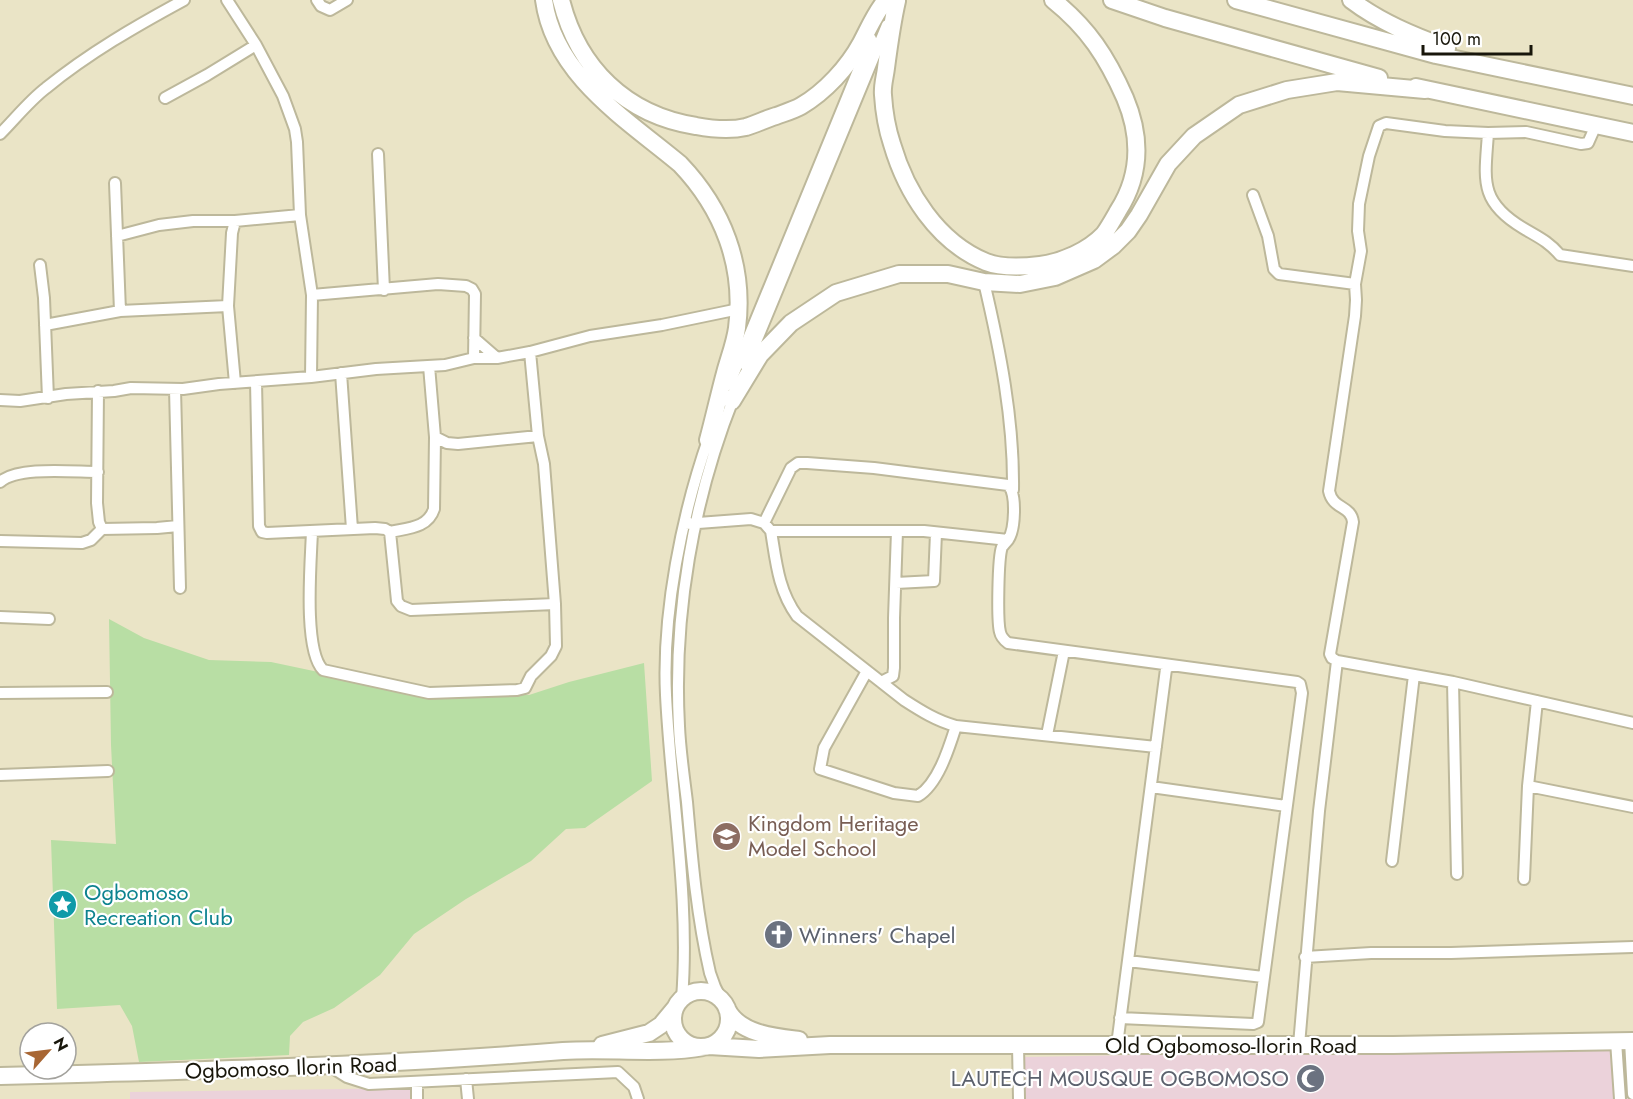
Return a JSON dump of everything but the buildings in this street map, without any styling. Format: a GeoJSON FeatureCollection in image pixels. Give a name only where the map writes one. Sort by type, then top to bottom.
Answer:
{"type":"FeatureCollection","features":[{"type":"Feature","properties":{"kind":"highway"},"geometry":{"type":"LineString","coordinates":[[544,0],[545,13],[562,54],[589,88],[680,164],[705,193],[723,225],[733,255],[739,287],[739,309],[736,331],[708,440]]}},
{"type":"Feature","properties":{"kind":"highway"},"geometry":{"type":"LineString","coordinates":[[561,0],[573,36],[591,67],[612,89],[657,116],[681,124],[724,129],[746,127],[801,106],[820,92],[852,58],[877,11],[886,0]]}},
{"type":"Feature","properties":{"kind":"highway"},"geometry":{"type":"LineString","coordinates":[[898,0],[892,24],[883,94],[892,144],[907,186],[930,219],[972,254],[987,262],[1026,267],[1067,258],[1086,248],[1103,234],[1128,196],[1138,152],[1135,127],[1111,67],[1083,27],[1053,0]]}},
{"type":"Feature","properties":{"kind":"highway"},"geometry":{"type":"LineString","coordinates":[[1112,0],[1260,45],[1425,90],[1633,133]]}},
{"type":"Feature","properties":{"kind":"highway"},"geometry":{"type":"LineString","coordinates":[[1236,0],[1425,52],[1633,96]]}},
{"type":"Feature","properties":{"kind":"highway"},"geometry":{"type":"LineString","coordinates":[[1352,0],[1365,10],[1414,36],[1493,66]]}},
{"type":"Feature","properties":{"kind":"highway"},"geometry":{"type":"LineString","coordinates":[[732,401],[767,347],[791,323],[836,293],[899,274],[948,274],[984,282],[1020,284],[1036,282],[1075,270],[1094,260],[1128,231],[1168,164],[1194,136],[1239,105],[1287,90],[1337,82],[1425,90]]}},
{"type":"Feature","properties":{"kind":"highway"},"geometry":{"type":"LineString","coordinates":[[582,1050],[649,1033],[661,1025],[689,994],[698,992],[708,992],[716,996],[733,1020],[753,1031],[770,1036],[830,1045]]}},
{"type":"Feature","properties":{"kind":"highway"},"geometry":{"type":"LineString","coordinates":[[679,1003],[673,1017],[674,1026],[678,1035],[685,1042],[694,1046],[759,1049],[830,1045]]}},
{"type":"Feature","properties":{"kind":"highway"},"geometry":{"type":"LineString","coordinates":[[582,1050],[655,1051],[707,1047],[722,1038],[726,1031],[729,1016],[725,1006]]}},
{"type":"Feature","properties":{"kind":"highway","name":"Old Ogbomoso-Ilorin Road"},"geometry":{"type":"LineString","coordinates":[[830,1045],[1299,1045],[1626,1041]]}},
{"type":"Feature","properties":{"kind":"highway","name":"Ogbomoso Ilorin Road"},"geometry":{"type":"LineString","coordinates":[[0,1076],[432,1061],[582,1050]]}},
{"type":"Feature","properties":{"kind":"street"},"geometry":{"type":"LineString","coordinates":[[0,134],[44,89],[66,72],[117,37],[184,0]]}},
{"type":"Feature","properties":{"kind":"street"},"geometry":{"type":"LineString","coordinates":[[227,0],[256,45],[283,96],[295,129],[300,215],[312,295],[311,377]]}},
{"type":"Feature","properties":{"kind":"street"},"geometry":{"type":"LineString","coordinates":[[317,0],[325,9],[330,10],[347,0]]}},
{"type":"Feature","properties":{"kind":"street"},"geometry":{"type":"LineString","coordinates":[[725,1006],[710,973],[702,935],[693,877],[679,729],[678,675],[692,492],[724,398],[886,0]]}},
{"type":"Feature","properties":{"kind":"street"},"geometry":{"type":"LineString","coordinates":[[679,1003],[684,933],[670,760],[666,675],[669,613],[690,523],[732,401],[898,0]]}},
{"type":"Feature","properties":{"kind":"street"},"geometry":{"type":"LineString","coordinates":[[165,98],[256,45]]}},
{"type":"Feature","properties":{"kind":"street"},"geometry":{"type":"LineString","coordinates":[[1596,125],[1588,143],[1581,144],[1526,132],[1488,133],[1386,123],[1379,126],[1369,156],[1359,204],[1358,231],[1361,251],[1355,284],[1356,300],[1329,491],[1334,504],[1348,511],[1352,515],[1353,522],[1330,654],[1336,661],[1453,682],[1633,723]]}},
{"type":"Feature","properties":{"kind":"street"},"geometry":{"type":"LineString","coordinates":[[1488,133],[1485,180],[1492,202],[1503,213],[1517,224],[1550,242],[1560,255],[1633,266]]}},
{"type":"Feature","properties":{"kind":"street"},"geometry":{"type":"LineString","coordinates":[[378,154],[384,290]]}},
{"type":"Feature","properties":{"kind":"street"},"geometry":{"type":"LineString","coordinates":[[115,183],[120,311]]}},
{"type":"Feature","properties":{"kind":"street"},"geometry":{"type":"LineString","coordinates":[[1253,195],[1268,236],[1274,269],[1279,274],[1355,284]]}},
{"type":"Feature","properties":{"kind":"street"},"geometry":{"type":"LineString","coordinates":[[117,236],[193,221],[235,221],[300,215]]}},
{"type":"Feature","properties":{"kind":"street"},"geometry":{"type":"LineString","coordinates":[[235,221],[232,233],[228,306],[235,383]]}},
{"type":"Feature","properties":{"kind":"street"},"geometry":{"type":"LineString","coordinates":[[40,265],[48,398]]}},
{"type":"Feature","properties":{"kind":"street"},"geometry":{"type":"LineString","coordinates":[[984,282],[1010,421],[1013,461],[1012,532],[1002,548],[1000,557],[999,620],[1002,638],[1008,643],[1297,682],[1300,684],[1302,693],[1258,1022],[1253,1024],[1120,1018]]}},
{"type":"Feature","properties":{"kind":"street"},"geometry":{"type":"LineString","coordinates":[[312,295],[438,284],[456,284],[472,289],[475,294],[474,358]]}},
{"type":"Feature","properties":{"kind":"street"},"geometry":{"type":"LineString","coordinates":[[45,325],[120,311],[228,306]]}},
{"type":"Feature","properties":{"kind":"street"},"geometry":{"type":"LineString","coordinates":[[0,400],[20,401],[131,388],[175,389],[376,369],[445,365],[474,358],[497,358],[530,352],[590,336],[662,325],[739,309]]}},
{"type":"Feature","properties":{"kind":"street"},"geometry":{"type":"LineString","coordinates":[[474,338],[497,358]]}},
{"type":"Feature","properties":{"kind":"street"},"geometry":{"type":"LineString","coordinates":[[312,531],[310,624],[315,660],[323,670],[429,693],[525,688],[531,676],[551,656],[556,646],[544,464],[538,436],[530,352]]}},
{"type":"Feature","properties":{"kind":"street"},"geometry":{"type":"LineString","coordinates":[[256,382],[259,526],[262,531],[267,533],[375,528],[390,532],[424,524],[431,518],[434,509],[435,437],[429,366]]}},
{"type":"Feature","properties":{"kind":"street"},"geometry":{"type":"LineString","coordinates":[[341,373],[352,529]]}},
{"type":"Feature","properties":{"kind":"street"},"geometry":{"type":"LineString","coordinates":[[175,389],[180,588]]}},
{"type":"Feature","properties":{"kind":"street"},"geometry":{"type":"LineString","coordinates":[[98,391],[97,503],[102,529]]}},
{"type":"Feature","properties":{"kind":"street"},"geometry":{"type":"LineString","coordinates":[[435,437],[447,443],[458,444],[538,436]]}},
{"type":"Feature","properties":{"kind":"street"},"geometry":{"type":"LineString","coordinates":[[1013,490],[1008,485],[885,470],[798,463],[792,468],[767,527],[781,586],[788,604],[810,627],[881,682],[923,712],[945,723],[1156,747]]}},
{"type":"Feature","properties":{"kind":"street"},"geometry":{"type":"LineString","coordinates":[[0,482],[7,476],[23,472],[98,472]]}},
{"type":"Feature","properties":{"kind":"street"},"geometry":{"type":"LineString","coordinates":[[690,523],[751,519],[767,527],[936,532],[1008,540]]}},
{"type":"Feature","properties":{"kind":"street"},"geometry":{"type":"LineString","coordinates":[[0,541],[82,543],[91,540],[102,529],[178,526]]}},
{"type":"Feature","properties":{"kind":"street"},"geometry":{"type":"LineString","coordinates":[[881,682],[893,675],[897,531]]}},
{"type":"Feature","properties":{"kind":"street"},"geometry":{"type":"LineString","coordinates":[[390,532],[397,601],[401,606],[411,610],[555,604]]}},
{"type":"Feature","properties":{"kind":"street"},"geometry":{"type":"LineString","coordinates":[[896,583],[934,581],[936,532]]}},
{"type":"Feature","properties":{"kind":"street"},"geometry":{"type":"LineString","coordinates":[[0,617],[49,619]]}},
{"type":"Feature","properties":{"kind":"street"},"geometry":{"type":"LineString","coordinates":[[1047,735],[1064,651]]}},
{"type":"Feature","properties":{"kind":"street"},"geometry":{"type":"LineString","coordinates":[[1299,1045],[1319,811],[1336,661]]}},
{"type":"Feature","properties":{"kind":"street"},"geometry":{"type":"LineString","coordinates":[[1117,1045],[1166,669],[1170,666]]}},
{"type":"Feature","properties":{"kind":"street"},"geometry":{"type":"LineString","coordinates":[[867,671],[824,748],[820,769],[894,793],[918,796],[931,786],[951,744],[956,726]]}},
{"type":"Feature","properties":{"kind":"street"},"geometry":{"type":"LineString","coordinates":[[666,675],[678,675]]}},
{"type":"Feature","properties":{"kind":"street"},"geometry":{"type":"LineString","coordinates":[[1392,861],[1414,675]]}},
{"type":"Feature","properties":{"kind":"street"},"geometry":{"type":"LineString","coordinates":[[1453,682],[1457,874]]}},
{"type":"Feature","properties":{"kind":"street"},"geometry":{"type":"LineString","coordinates":[[0,693],[107,692]]}},
{"type":"Feature","properties":{"kind":"street"},"geometry":{"type":"LineString","coordinates":[[1524,879],[1528,786],[1537,701]]}},
{"type":"Feature","properties":{"kind":"street"},"geometry":{"type":"LineString","coordinates":[[670,760],[683,760]]}},
{"type":"Feature","properties":{"kind":"street"},"geometry":{"type":"LineString","coordinates":[[0,775],[108,771]]}},
{"type":"Feature","properties":{"kind":"street"},"geometry":{"type":"LineString","coordinates":[[1528,786],[1633,807]]}},
{"type":"Feature","properties":{"kind":"street"},"geometry":{"type":"LineString","coordinates":[[1151,787],[1286,806]]}},
{"type":"Feature","properties":{"kind":"street"},"geometry":{"type":"LineString","coordinates":[[1305,957],[1371,953],[1451,954],[1633,947]]}},
{"type":"Feature","properties":{"kind":"street"},"geometry":{"type":"LineString","coordinates":[[1128,961],[1263,977]]}},
{"type":"Feature","properties":{"kind":"street"},"geometry":{"type":"LineString","coordinates":[[1626,1041],[1633,1094]]}},
{"type":"Feature","properties":{"kind":"street"},"geometry":{"type":"LineString","coordinates":[[1620,1099],[1626,1041]]}},
{"type":"Feature","properties":{"kind":"street"},"geometry":{"type":"LineString","coordinates":[[1018,1045],[1019,1099]]}},
{"type":"Feature","properties":{"kind":"street"},"geometry":{"type":"LineString","coordinates":[[326,1064],[347,1077],[369,1084],[618,1072],[634,1087],[638,1099]]}},
{"type":"Feature","properties":{"kind":"street"},"geometry":{"type":"LineString","coordinates":[[466,1079],[468,1099]]}},
{"type":"Feature","properties":{"kind":"street"},"geometry":{"type":"LineString","coordinates":[[417,1083],[417,1099]]}},
{"type":"Feature","properties":{"kind":"shaded area"},"geometry":{"type":"Polygon","coordinates":[[[1633,1046],[1633,1099],[1023,1099],[1024,1057],[1633,1046]]]}},
{"type":"Feature","properties":{"kind":"shaded area"},"geometry":{"type":"Polygon","coordinates":[[[413,1088],[413,1099],[130,1099],[130,1092],[413,1088]]]}},
{"type":"Feature","properties":{"kind":"green space"},"geometry":{"type":"Polygon","coordinates":[[[109,619],[144,638],[209,660],[271,662],[399,689],[529,695],[569,682],[644,663],[652,781],[585,828],[566,829],[531,861],[466,899],[414,934],[380,975],[334,1008],[303,1022],[290,1036],[289,1055],[139,1062],[132,1026],[120,1005],[57,1009],[51,840],[116,844],[111,745],[109,619]]]}},
{"type":"Feature","properties":{"kind":"place","name":"Kingdom Heritage Model School"},"geometry":{"type":"Point","coordinates":[727,836]}},
{"type":"Feature","properties":{"kind":"place","name":"Ogbomoso Recreation Club"},"geometry":{"type":"Point","coordinates":[63,905]}},
{"type":"Feature","properties":{"kind":"place","name":"Winners' Chapel"},"geometry":{"type":"Point","coordinates":[778,935]}},
{"type":"Feature","properties":{"kind":"place","name":"LAUTECH MOUSQUE OGBOMOSO"},"geometry":{"type":"Point","coordinates":[1310,1078]}}]}
